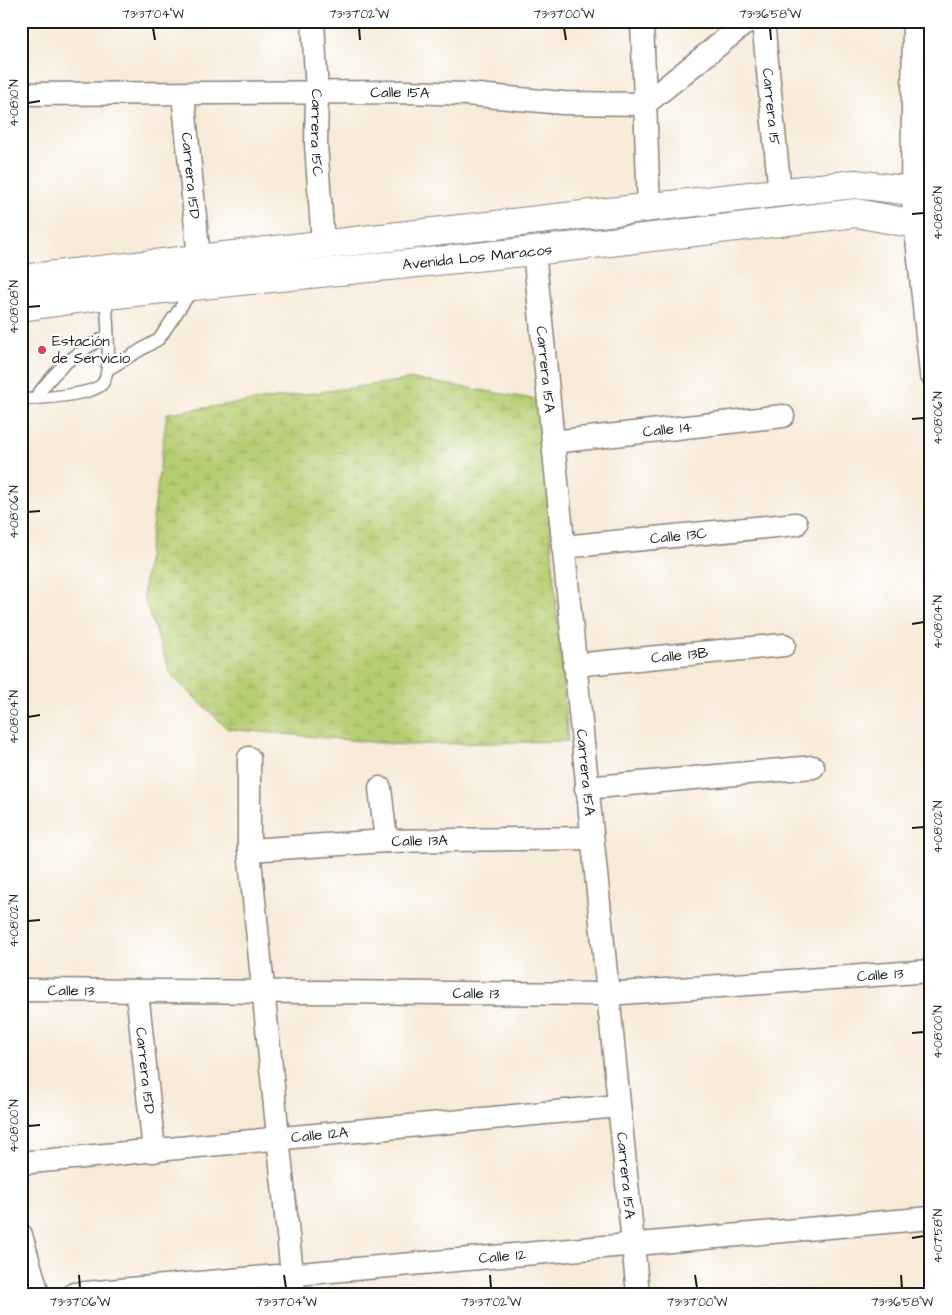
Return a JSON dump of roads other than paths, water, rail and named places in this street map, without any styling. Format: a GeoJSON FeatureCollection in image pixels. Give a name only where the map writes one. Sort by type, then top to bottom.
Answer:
{"type":"FeatureCollection","features":[{"type":"Feature","properties":{"kind":"street","name":"Carrera 15C"},"geometry":{"type":"LineString","coordinates":[[313,21],[317,94],[316,144],[323,244]]}},
{"type":"Feature","properties":{"kind":"street"},"geometry":{"type":"LineString","coordinates":[[642,21],[649,208]]}},
{"type":"Feature","properties":{"kind":"street"},"geometry":{"type":"LineString","coordinates":[[645,104],[748,21]]}},
{"type":"Feature","properties":{"kind":"street","name":"Carrera 15"},"geometry":{"type":"LineString","coordinates":[[763,21],[780,193]]}},
{"type":"Feature","properties":{"kind":"street"},"geometry":{"type":"LineString","coordinates":[[914,21],[931,374]]}},
{"type":"Feature","properties":{"kind":"street","name":"Calle 15A"},"geometry":{"type":"LineString","coordinates":[[21,94],[317,94],[407,92],[466,94],[563,103],[645,104]]}},
{"type":"Feature","properties":{"kind":"street","name":"Carrera 15D"},"geometry":{"type":"LineString","coordinates":[[183,94],[199,258]]}},
{"type":"Feature","properties":{"kind":"street","name":"Avenida Los Maracos"},"geometry":{"type":"LineString","coordinates":[[21,279],[855,184],[921,195]]}},
{"type":"Feature","properties":{"kind":"street","name":"Avenida Los Maracos"},"geometry":{"type":"LineString","coordinates":[[21,307],[106,295],[534,251],[856,214],[923,227]]}},
{"type":"Feature","properties":{"kind":"street","name":"Carrera 15A"},"geometry":{"type":"LineString","coordinates":[[534,251],[586,788],[638,1294]]}},
{"type":"Feature","properties":{"kind":"street","name":"Calle 14"},"geometry":{"type":"LineString","coordinates":[[553,442],[783,416]]}},
{"type":"Feature","properties":{"kind":"street","name":"Calle 13C"},"geometry":{"type":"LineString","coordinates":[[562,547],[796,524]]}},
{"type":"Feature","properties":{"kind":"street","name":"Calle 13B"},"geometry":{"type":"LineString","coordinates":[[574,665],[784,645]]}},
{"type":"Feature","properties":{"kind":"street"},"geometry":{"type":"LineString","coordinates":[[249,758],[249,850],[293,1284]]}},
{"type":"Feature","properties":{"kind":"street"},"geometry":{"type":"LineString","coordinates":[[586,788],[813,767]]}},
{"type":"Feature","properties":{"kind":"street"},"geometry":{"type":"LineString","coordinates":[[380,788],[386,840]]}},
{"type":"Feature","properties":{"kind":"street","name":"Calle 13A"},"geometry":{"type":"LineString","coordinates":[[249,850],[386,840],[592,838]]}},
{"type":"Feature","properties":{"kind":"street","name":"Calle 13"},"geometry":{"type":"LineString","coordinates":[[21,990],[607,994],[931,971]]}},
{"type":"Feature","properties":{"kind":"street","name":"Carrera 15D"},"geometry":{"type":"LineString","coordinates":[[137,991],[154,1151]]}},
{"type":"Feature","properties":{"kind":"street","name":"Calle 12A"},"geometry":{"type":"LineString","coordinates":[[21,1163],[618,1106]]}},
{"type":"Feature","properties":{"kind":"street","name":"Calle 12"},"geometry":{"type":"LineString","coordinates":[[74,1294],[293,1284],[632,1243],[931,1218]]}},
{"type":"Feature","properties":{"kind":"street"},"geometry":{"type":"LineString","coordinates":[[21,1235],[38,1294]]}},
{"type":"Feature","properties":{"kind":"lane"},"geometry":{"type":"LineString","coordinates":[[107,370],[159,339],[194,287]]}},
{"type":"Feature","properties":{"kind":"lane"},"geometry":{"type":"LineString","coordinates":[[21,400],[94,389],[102,383],[107,370],[106,295]]}},
{"type":"Feature","properties":{"kind":"lane"},"geometry":{"type":"LineString","coordinates":[[34,399],[55,371],[82,350],[107,336]]}},
{"type":"Feature","properties":{"kind":"place","name":"Estación de Servicio"},"geometry":{"type":"Point","coordinates":[42,350]}}]}
